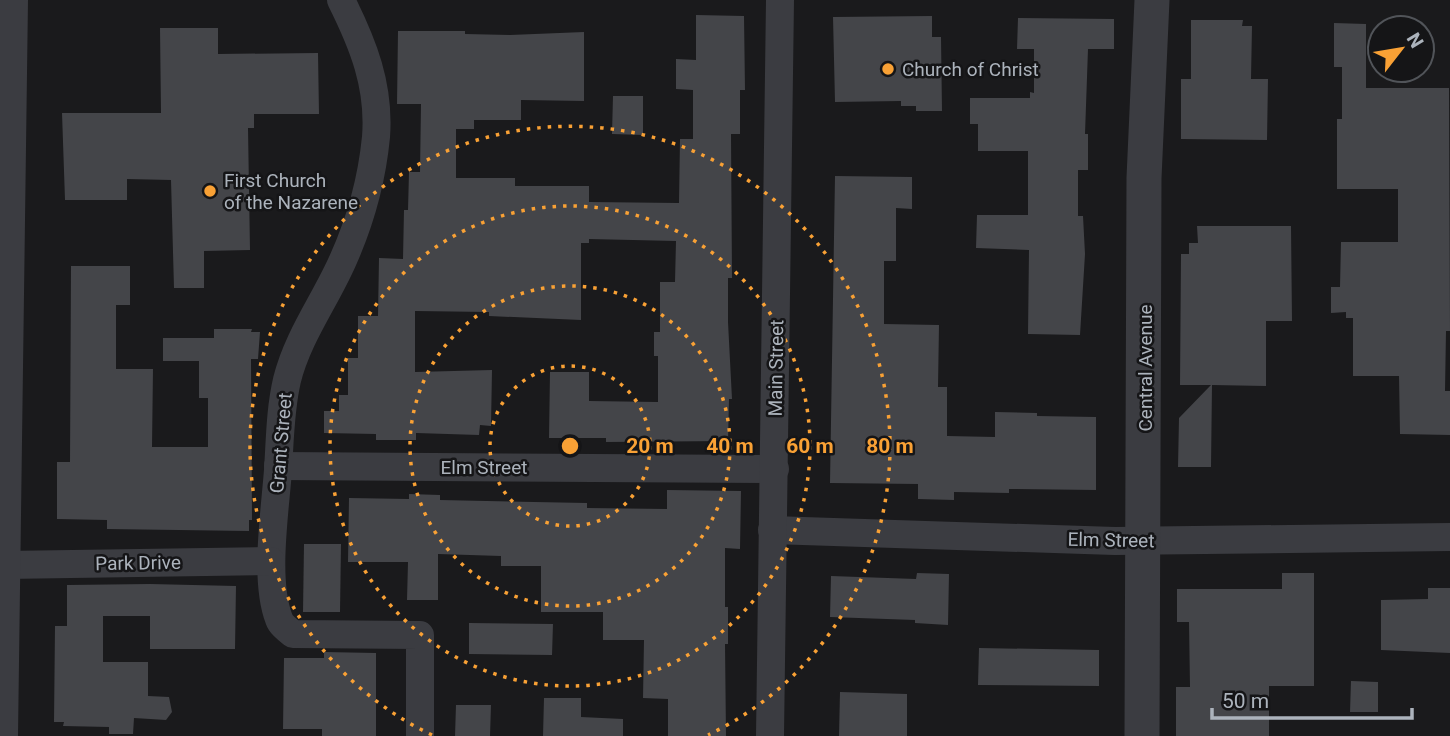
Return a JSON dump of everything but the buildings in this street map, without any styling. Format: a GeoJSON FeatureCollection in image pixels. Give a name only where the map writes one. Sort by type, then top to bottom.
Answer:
{"type":"FeatureCollection","features":[{"type":"Feature","properties":{"kind":"street"},"geometry":{"type":"LineString","coordinates":[[4,736],[5,483],[14,0]]}},
{"type":"Feature","properties":{"kind":"street","name":"Grant Street"},"geometry":{"type":"LineString","coordinates":[[341,0],[362,40],[370,65],[376,117],[372,163],[355,229],[343,261],[312,318],[287,380],[271,561],[279,622],[293,634],[420,635],[420,736]]}},
{"type":"Feature","properties":{"kind":"street","name":"Main Street"},"geometry":{"type":"LineString","coordinates":[[770,736],[780,0]]}},
{"type":"Feature","properties":{"kind":"street","name":"Central Avenue"},"geometry":{"type":"LineString","coordinates":[[1142,736],[1145,540],[1144,178],[1152,0]]}},
{"type":"Feature","properties":{"kind":"street","name":"Elm Street"},"geometry":{"type":"LineString","coordinates":[[278,466],[775,468]]}},
{"type":"Feature","properties":{"kind":"street","name":"Elm Street"},"geometry":{"type":"LineString","coordinates":[[772,530],[1145,540],[1450,537]]}},
{"type":"Feature","properties":{"kind":"street","name":"Park Drive"},"geometry":{"type":"LineString","coordinates":[[5,565],[271,561]]}},
{"type":"Feature","properties":{"kind":"place","name":"Church of Christ"},"geometry":{"type":"Point","coordinates":[888,69]}},
{"type":"Feature","properties":{"kind":"place","name":"First Church of the Nazarene"},"geometry":{"type":"Point","coordinates":[210,191]}}]}
